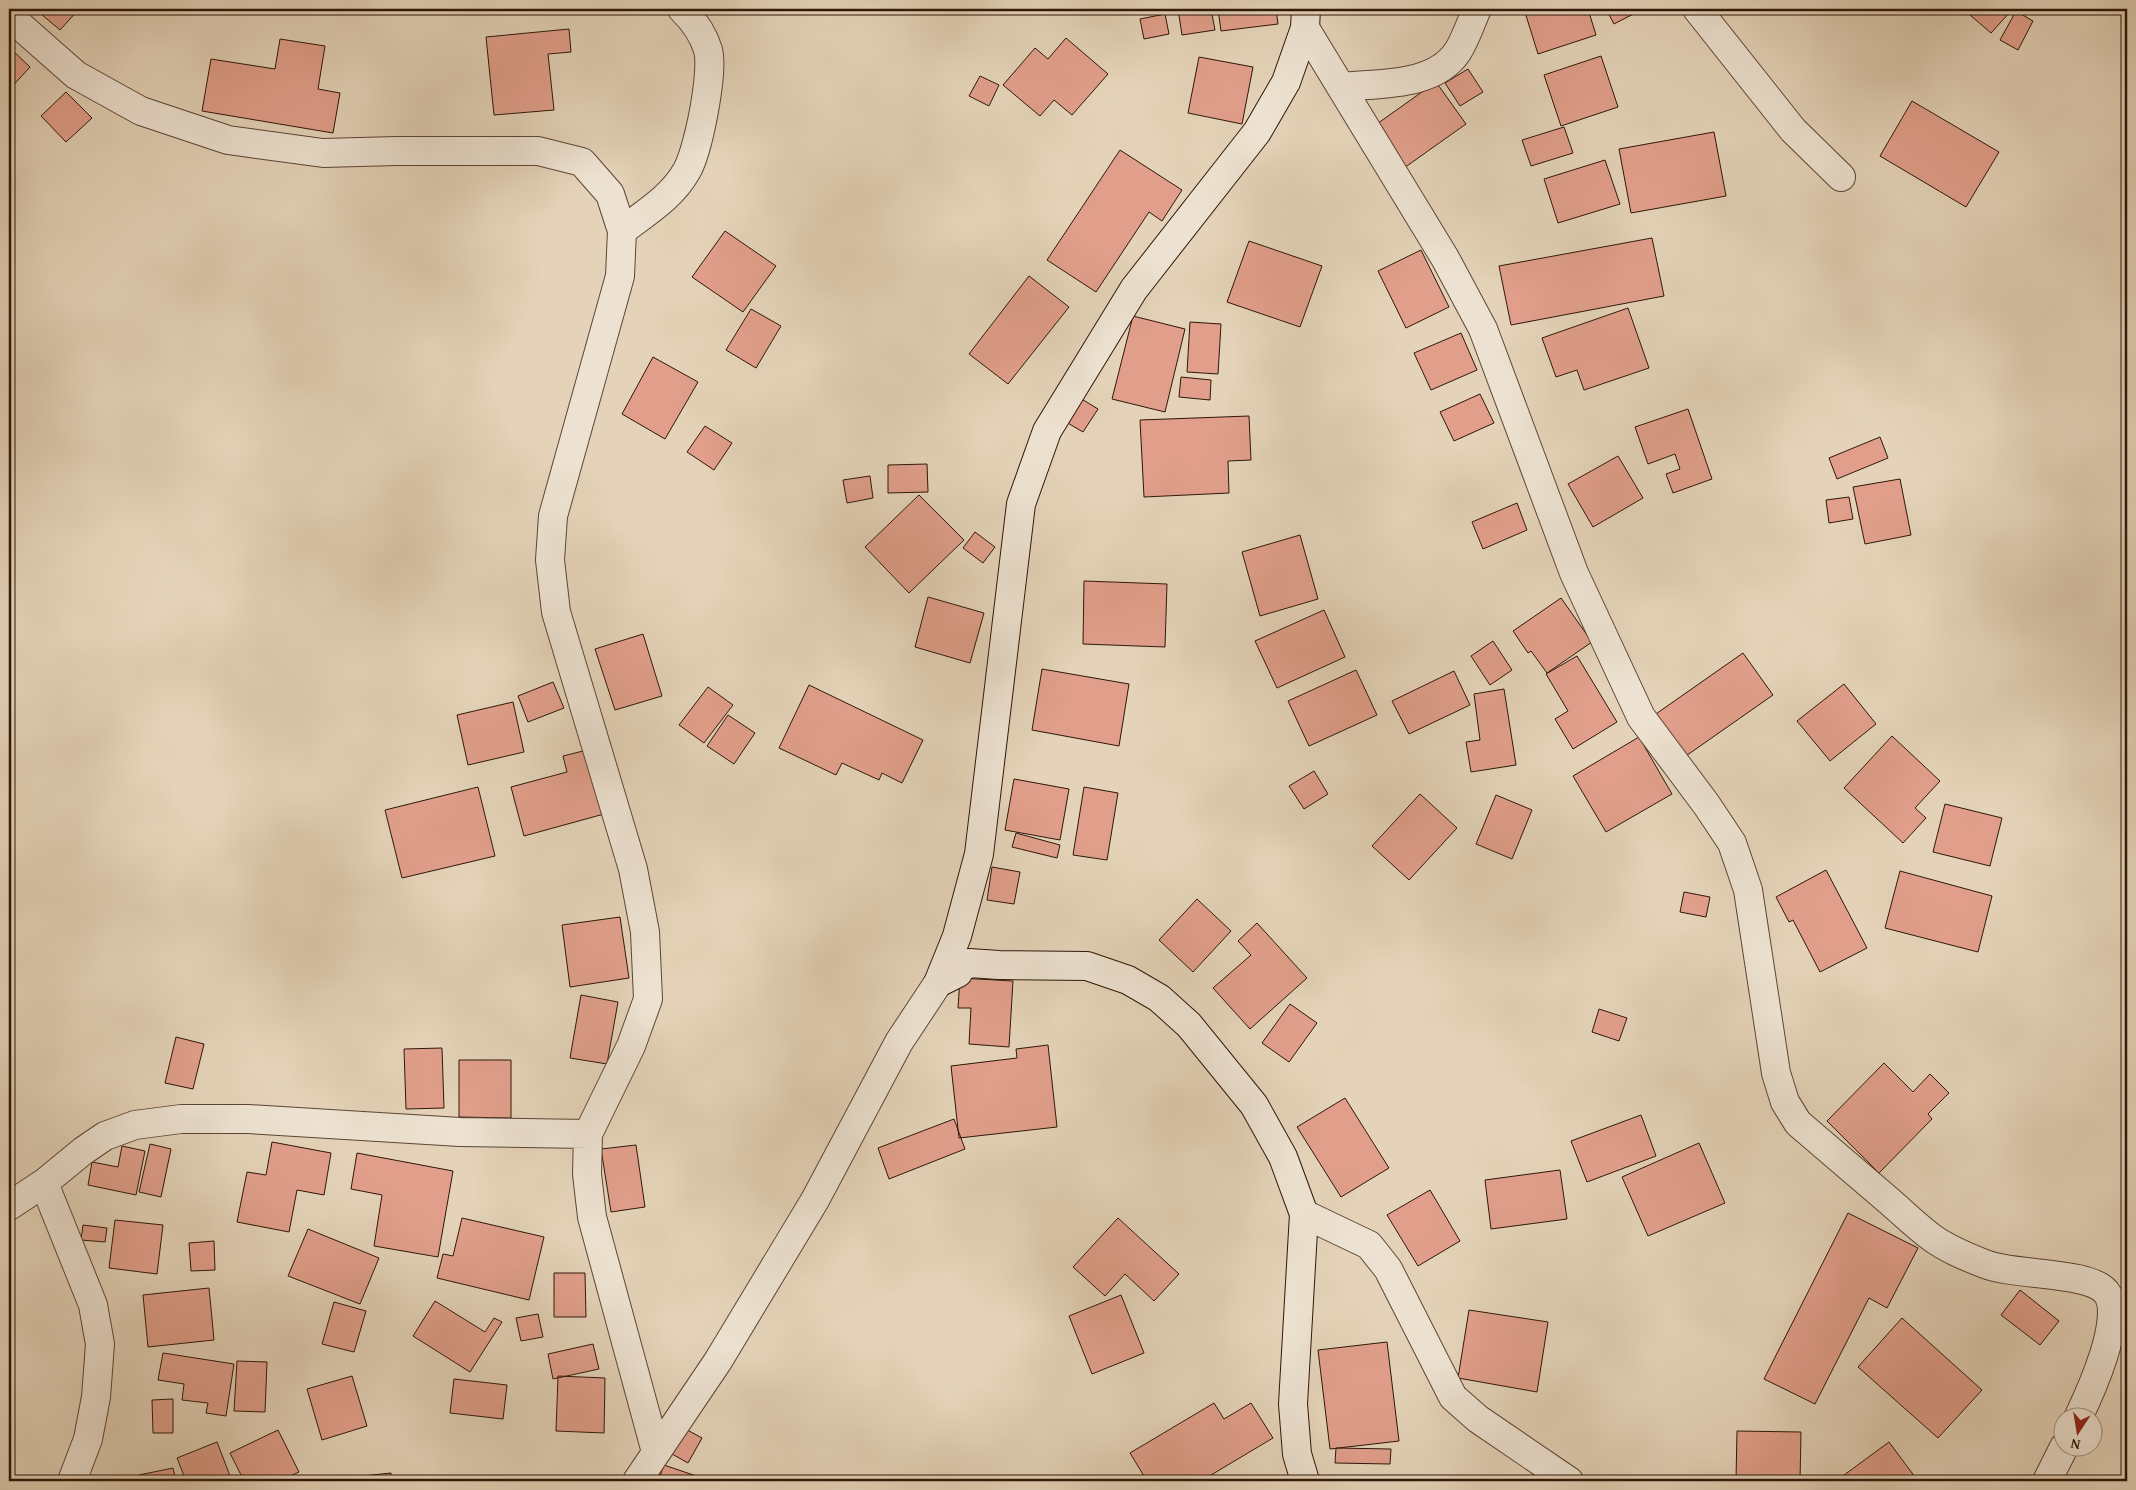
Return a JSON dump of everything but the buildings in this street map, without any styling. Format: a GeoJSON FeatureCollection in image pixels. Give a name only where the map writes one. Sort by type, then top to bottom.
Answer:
{"type":"FeatureCollection","features":[{"type":"Feature","properties":{"kind":"street"},"geometry":{"type":"LineString","coordinates":[[622,231],[668,196],[687,171],[698,135],[708,93],[708,51],[696,23],[682,9]]}},
{"type":"Feature","properties":{"kind":"street"},"geometry":{"type":"LineString","coordinates":[[1342,88],[1418,79],[1441,68],[1458,52],[1478,9]]}},
{"type":"Feature","properties":{"kind":"street"},"geometry":{"type":"LineString","coordinates":[[1697,9],[1792,130],[1841,177]]}},
{"type":"Feature","properties":{"kind":"street"},"geometry":{"type":"LineString","coordinates":[[9,16],[76,75],[141,112],[228,140],[323,153],[538,151],[582,162],[610,194],[622,231],[620,276],[553,516],[550,560],[556,612],[633,869],[645,932],[648,1000],[631,1046],[588,1134],[586,1174],[592,1217],[656,1452]]}},
{"type":"Feature","properties":{"kind":"street"},"geometry":{"type":"LineString","coordinates":[[1305,19],[1342,88],[1445,258],[1483,328],[1574,573],[1641,717],[1706,804],[1732,843],[1748,890],[1776,1073],[1785,1102],[1798,1123],[1932,1237],[1967,1257],[1996,1268],[2075,1278],[2094,1284],[2106,1292],[2113,1308],[2108,1342],[2095,1382],[2083,1408]]}},
{"type":"Feature","properties":{"kind":"street"},"geometry":{"type":"LineString","coordinates":[[637,1481],[718,1361],[815,1200],[899,1042],[938,983],[958,936],[979,854],[1021,504],[1047,431],[1134,289],[1257,132],[1286,82],[1305,19]]}},
{"type":"Feature","properties":{"kind":"street"},"geometry":{"type":"LineString","coordinates":[[938,983],[958,973],[956,971],[969,963],[999,966],[1087,966],[1128,980],[1159,998],[1189,1025],[1254,1105],[1283,1157],[1304,1214],[1293,1404],[1298,1454],[1305,1481]]}},
{"type":"Feature","properties":{"kind":"street"},"geometry":{"type":"LineString","coordinates":[[9,1206],[44,1183],[83,1151],[106,1136],[134,1125],[182,1119],[248,1119],[460,1132],[588,1134]]}},
{"type":"Feature","properties":{"kind":"street"},"geometry":{"type":"LineString","coordinates":[[44,1183],[93,1305],[100,1344],[96,1397],[88,1439],[72,1481]]}},
{"type":"Feature","properties":{"kind":"street"},"geometry":{"type":"LineString","coordinates":[[1304,1214],[1369,1246],[1388,1269],[1453,1397],[1478,1419],[1569,1481]]}},
{"type":"Feature","properties":{"kind":"street"},"geometry":{"type":"LineString","coordinates":[[2047,1481],[2058,1458]]}}]}
